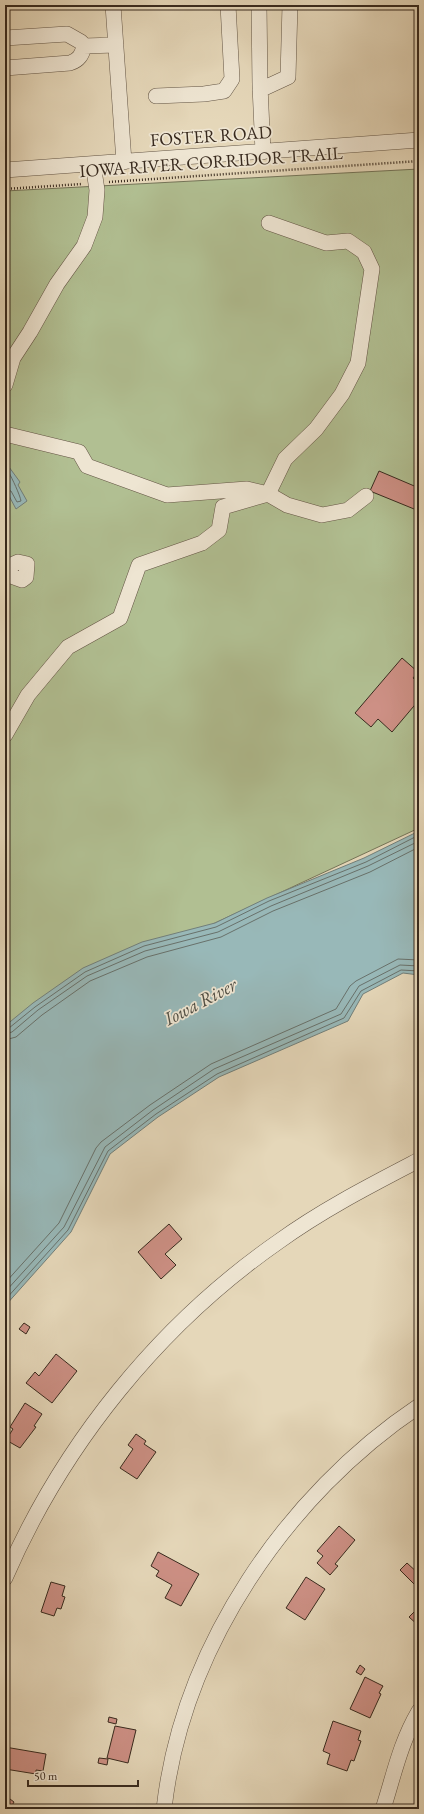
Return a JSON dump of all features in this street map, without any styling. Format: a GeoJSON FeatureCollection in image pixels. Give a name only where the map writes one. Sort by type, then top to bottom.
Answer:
{"type":"FeatureCollection","features":[{"type":"Feature","properties":{"kind":"street"},"geometry":{"type":"LineString","coordinates":[[113,5],[124,162]]}},
{"type":"Feature","properties":{"kind":"street"},"geometry":{"type":"LineString","coordinates":[[156,96],[204,94],[224,91],[232,79],[228,5]]}},
{"type":"Feature","properties":{"kind":"street"},"geometry":{"type":"LineString","coordinates":[[258,5],[263,152]]}},
{"type":"Feature","properties":{"kind":"street"},"geometry":{"type":"LineString","coordinates":[[260,90],[288,77],[290,5]]}},
{"type":"Feature","properties":{"kind":"street"},"geometry":{"type":"LineString","coordinates":[[5,38],[67,34],[81,42],[84,46]]}},
{"type":"Feature","properties":{"kind":"street"},"geometry":{"type":"LineString","coordinates":[[84,46],[116,45]]}},
{"type":"Feature","properties":{"kind":"street"},"geometry":{"type":"LineString","coordinates":[[5,68],[70,63],[77,61],[84,46]]}},
{"type":"Feature","properties":{"kind":"street","name":"FOSTER ROAD"},"geometry":{"type":"LineString","coordinates":[[5,170],[419,140]]}},
{"type":"Feature","properties":{"kind":"street"},"geometry":{"type":"LineString","coordinates":[[5,385],[13,358],[30,332],[57,284],[84,246],[95,217],[97,190],[93,164]]}},
{"type":"Feature","properties":{"kind":"street"},"geometry":{"type":"LineString","coordinates":[[5,735],[28,695],[68,647],[120,618],[140,565],[202,543],[220,530],[223,506],[268,494],[285,459],[316,428],[342,394],[358,363],[372,269],[364,252],[348,241],[326,244],[269,223]]}},
{"type":"Feature","properties":{"kind":"street"},"geometry":{"type":"LineString","coordinates":[[5,434],[79,452],[87,466],[167,496],[247,489],[268,494],[287,505],[322,515],[348,510],[366,496]]}},
{"type":"Feature","properties":{"kind":"street"},"geometry":{"type":"LineString","coordinates":[[5,1578],[16,1552],[40,1506],[67,1462],[102,1412],[142,1364],[195,1308],[278,1242],[360,1191],[419,1160]]}},
{"type":"Feature","properties":{"kind":"street"},"geometry":{"type":"LineString","coordinates":[[164,1809],[172,1765],[194,1690],[212,1647],[246,1585],[287,1527],[318,1492],[352,1460],[419,1406]]}},
{"type":"Feature","properties":{"kind":"street"},"geometry":{"type":"LineString","coordinates":[[383,1809],[393,1769],[402,1744],[419,1711]]}},
{"type":"Feature","properties":{"kind":"path","name":"IOWA RIVER CORRIDOR TRAIL"},"geometry":{"type":"LineString","coordinates":[[5,189],[419,161]]}},
{"type":"Feature","properties":{"kind":"green space"},"geometry":{"type":"Polygon","coordinates":[[[419,169],[419,828],[215,923],[5,1030],[5,191],[419,169]]]}},
{"type":"Feature","properties":{"kind":"water"},"geometry":{"type":"Polygon","coordinates":[[[9,467],[20,482],[18,485],[27,501],[16,509],[8,494],[5,495],[5,469],[9,467]]]}},
{"type":"Feature","properties":{"kind":"water","name":"Iowa River"},"geometry":{"type":"Polygon","coordinates":[[[419,831],[419,975],[403,973],[363,994],[348,1021],[219,1077],[158,1117],[110,1154],[71,1232],[5,1306],[5,1026],[33,1003],[83,968],[142,942],[215,923],[267,898],[364,858],[419,831]]]}},
{"type":"Feature","properties":{"kind":"building"},"geometry":{"type":"Polygon","coordinates":[[[379,471],[419,488],[419,511],[370,491],[379,471]]]}},
{"type":"Feature","properties":{"kind":"building"},"geometry":{"type":"Polygon","coordinates":[[[402,658],[418,672],[413,678],[419,684],[419,700],[392,732],[378,719],[371,727],[355,713],[402,658]]]}},
{"type":"Feature","properties":{"kind":"building"},"geometry":{"type":"Polygon","coordinates":[[[169,1224],[182,1239],[165,1254],[176,1265],[161,1279],[138,1252],[169,1224]]]}},
{"type":"Feature","properties":{"kind":"building"},"geometry":{"type":"Polygon","coordinates":[[[24,1323],[30,1327],[26,1334],[19,1329],[24,1323]]]}},
{"type":"Feature","properties":{"kind":"building"},"geometry":{"type":"Polygon","coordinates":[[[56,1354],[77,1371],[52,1403],[26,1383],[35,1372],[39,1376],[56,1354]]]}},
{"type":"Feature","properties":{"kind":"building"},"geometry":{"type":"Polygon","coordinates":[[[25,1403],[42,1414],[34,1426],[36,1427],[20,1448],[6,1440],[13,1429],[10,1427],[25,1403]]]}},
{"type":"Feature","properties":{"kind":"building"},"geometry":{"type":"Polygon","coordinates":[[[136,1434],[146,1441],[144,1444],[156,1452],[137,1479],[120,1468],[133,1449],[128,1445],[136,1434]]]}},
{"type":"Feature","properties":{"kind":"building"},"geometry":{"type":"Polygon","coordinates":[[[339,1526],[355,1540],[335,1564],[338,1566],[330,1575],[317,1563],[323,1556],[317,1551],[339,1526]]]}},
{"type":"Feature","properties":{"kind":"building"},"geometry":{"type":"Polygon","coordinates":[[[158,1552],[199,1574],[181,1606],[165,1598],[172,1585],[156,1576],[159,1571],[151,1566],[158,1552]]]}},
{"type":"Feature","properties":{"kind":"building"},"geometry":{"type":"Polygon","coordinates":[[[407,1563],[419,1574],[419,1579],[414,1584],[400,1570],[407,1563]]]}},
{"type":"Feature","properties":{"kind":"building"},"geometry":{"type":"Polygon","coordinates":[[[306,1577],[325,1589],[305,1620],[286,1608],[306,1577]]]}},
{"type":"Feature","properties":{"kind":"building"},"geometry":{"type":"Polygon","coordinates":[[[51,1582],[65,1586],[62,1596],[65,1597],[61,1609],[57,1608],[54,1616],[41,1612],[51,1582]]]}},
{"type":"Feature","properties":{"kind":"building"},"geometry":{"type":"Polygon","coordinates":[[[419,1607],[419,1626],[409,1617],[419,1607]]]}},
{"type":"Feature","properties":{"kind":"building"},"geometry":{"type":"Polygon","coordinates":[[[360,1665],[365,1669],[361,1675],[356,1672],[360,1665]]]}},
{"type":"Feature","properties":{"kind":"building"},"geometry":{"type":"Polygon","coordinates":[[[365,1677],[383,1686],[370,1718],[350,1709],[365,1677]]]}},
{"type":"Feature","properties":{"kind":"building"},"geometry":{"type":"Polygon","coordinates":[[[109,1717],[117,1719],[116,1724],[108,1722],[109,1717]]]}},
{"type":"Feature","properties":{"kind":"building"},"geometry":{"type":"Polygon","coordinates":[[[333,1721],[361,1731],[358,1740],[361,1741],[354,1761],[351,1760],[347,1771],[327,1764],[330,1754],[323,1751],[333,1721]]]}},
{"type":"Feature","properties":{"kind":"building"},"geometry":{"type":"Polygon","coordinates":[[[115,1726],[136,1730],[128,1763],[107,1758],[115,1726]]]}},
{"type":"Feature","properties":{"kind":"building"},"geometry":{"type":"Polygon","coordinates":[[[5,1747],[46,1754],[43,1771],[36,1770],[36,1774],[5,1769],[5,1747]]]}},
{"type":"Feature","properties":{"kind":"building"},"geometry":{"type":"Polygon","coordinates":[[[99,1758],[108,1759],[107,1765],[98,1763],[99,1758]]]}},
{"type":"Feature","properties":{"kind":"building"},"geometry":{"type":"Polygon","coordinates":[[[10,1799],[14,1802],[10,1809],[5,1806],[10,1799]]]}}]}
